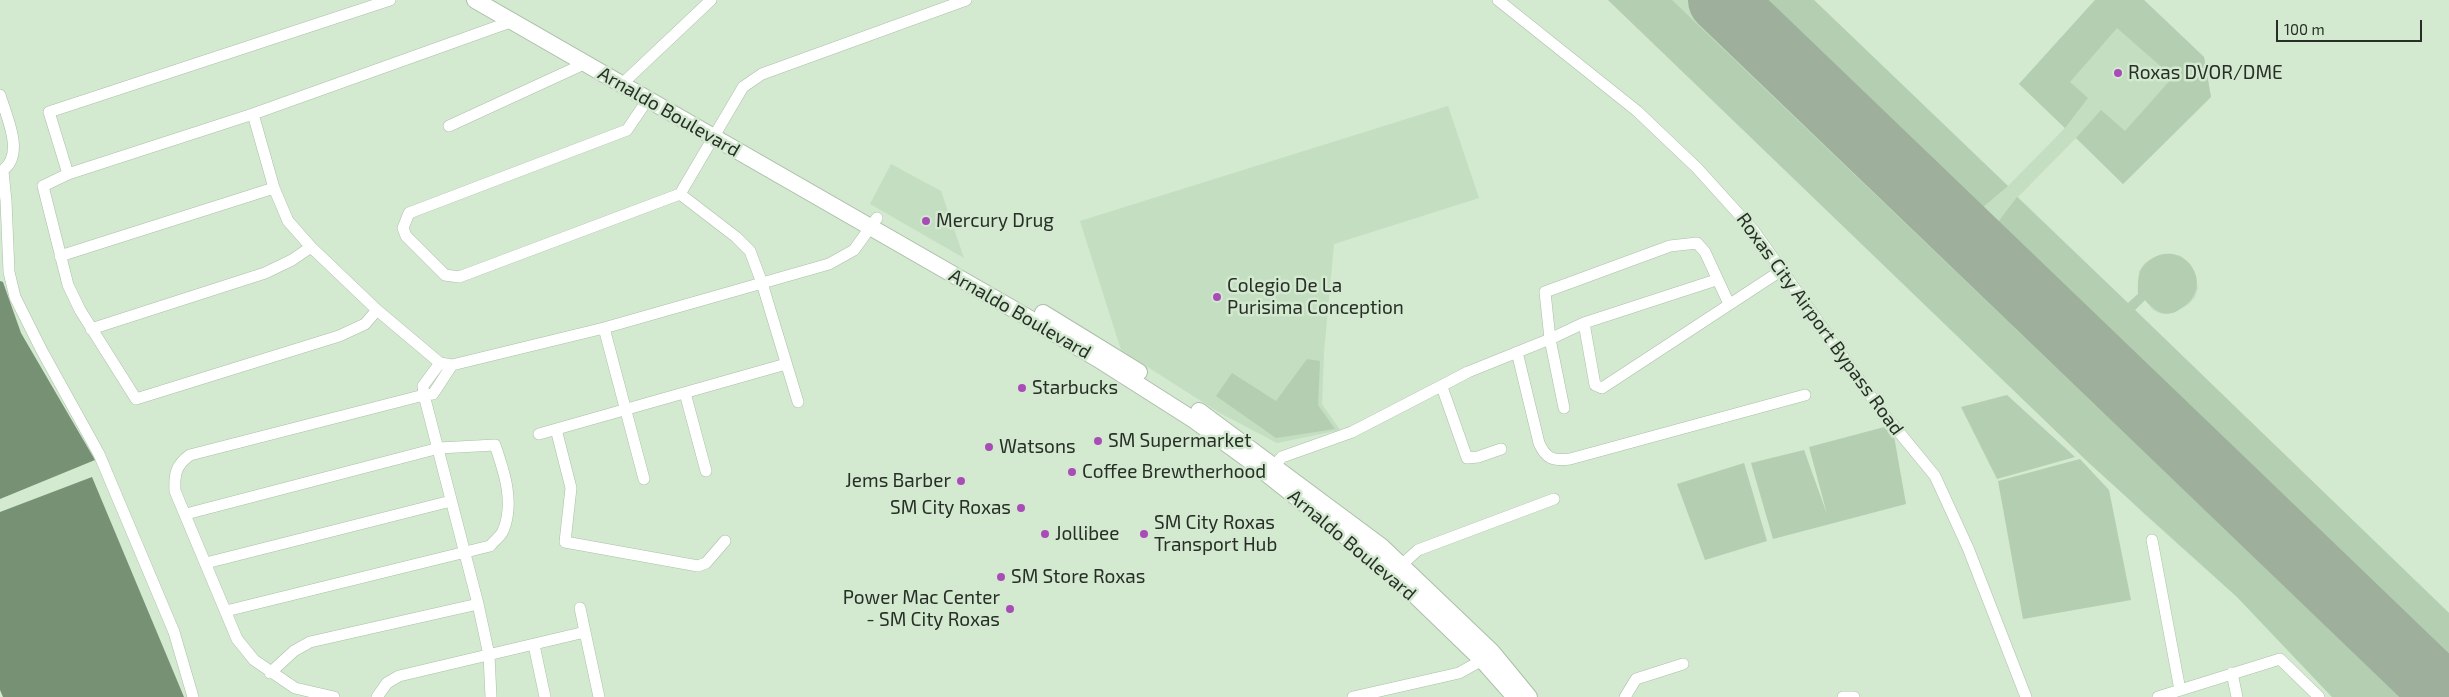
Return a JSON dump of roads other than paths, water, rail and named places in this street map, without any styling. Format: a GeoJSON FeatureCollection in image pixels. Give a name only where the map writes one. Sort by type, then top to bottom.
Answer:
{"type":"FeatureCollection","features":[{"type":"Feature","properties":{"kind":"highway","name":"Arnaldo Boulevard"},"geometry":{"type":"LineString","coordinates":[[475,0],[513,21],[540,31],[1101,354],[1194,420],[1256,459],[1397,570],[1529,697]]}},
{"type":"Feature","properties":{"kind":"highway","name":"Arnaldo Boulevard"},"geometry":{"type":"LineString","coordinates":[[498,0],[586,63],[626,81],[648,99],[715,133]]}},
{"type":"Feature","properties":{"kind":"highway","name":"Arnaldo Boulevard"},"geometry":{"type":"LineString","coordinates":[[1256,459],[1274,466],[1382,547],[1397,570]]}},
{"type":"Feature","properties":{"kind":"highway","name":"Arnaldo Boulevard"},"geometry":{"type":"LineString","coordinates":[[1488,657],[1515,697]]}},
{"type":"Feature","properties":{"kind":"street"},"geometry":{"type":"LineString","coordinates":[[68,174],[49,112],[390,0]]}},
{"type":"Feature","properties":{"kind":"street"},"geometry":{"type":"LineString","coordinates":[[626,81],[711,0]]}},
{"type":"Feature","properties":{"kind":"street"},"geometry":{"type":"LineString","coordinates":[[648,99],[627,130],[409,213],[403,228],[406,236],[445,275],[459,277],[680,194],[743,87],[762,74],[966,0]]}},
{"type":"Feature","properties":{"kind":"street","name":"Roxas City Airport Bypass Road"},"geometry":{"type":"LineString","coordinates":[[1498,0],[1637,111],[1697,168],[1754,231],[1880,409],[1935,476],[1968,548],[2026,697]]}},
{"type":"Feature","properties":{"kind":"street"},"geometry":{"type":"LineString","coordinates":[[377,310],[365,324],[339,336],[136,399],[91,329],[68,285],[43,186],[68,174],[253,114],[513,21]]}},
{"type":"Feature","properties":{"kind":"street"},"geometry":{"type":"LineString","coordinates":[[448,126],[586,63]]}},
{"type":"Feature","properties":{"kind":"street"},"geometry":{"type":"LineString","coordinates":[[0,96],[14,142],[11,160],[1,171],[6,201],[8,272],[15,297],[99,454],[174,632],[192,697]]}},
{"type":"Feature","properties":{"kind":"street"},"geometry":{"type":"LineString","coordinates":[[253,114],[274,188],[288,221],[311,247],[377,310],[440,364],[452,365],[604,328],[829,264],[854,250],[874,223]]}},
{"type":"Feature","properties":{"kind":"street"},"geometry":{"type":"LineString","coordinates":[[60,256],[274,188]]}},
{"type":"Feature","properties":{"kind":"street"},"geometry":{"type":"LineString","coordinates":[[680,194],[736,237],[750,251],[762,283],[798,402]]}},
{"type":"Feature","properties":{"kind":"street"},"geometry":{"type":"LineString","coordinates":[[1564,408],[1550,339],[1545,292],[1670,246],[1697,243],[1705,252],[1716,280],[1729,304]]}},
{"type":"Feature","properties":{"kind":"street"},"geometry":{"type":"LineString","coordinates":[[91,329],[265,273],[292,260],[311,247]]}},
{"type":"Feature","properties":{"kind":"street"},"geometry":{"type":"LineString","coordinates":[[1584,323],[1595,384],[1602,388],[1782,270]]}},
{"type":"Feature","properties":{"kind":"street"},"geometry":{"type":"LineString","coordinates":[[1274,466],[1282,457],[1352,432],[1468,372],[1550,339],[1584,323],[1716,280]]}},
{"type":"Feature","properties":{"kind":"street"},"geometry":{"type":"LineString","coordinates":[[604,328],[644,479]]}},
{"type":"Feature","properties":{"kind":"street"},"geometry":{"type":"LineString","coordinates":[[1517,352],[1539,444],[1544,454],[1555,461],[1570,459],[1805,395]]}},
{"type":"Feature","properties":{"kind":"street"},"geometry":{"type":"LineString","coordinates":[[440,364],[423,386],[424,395],[478,604],[489,655],[491,697]]}},
{"type":"Feature","properties":{"kind":"street"},"geometry":{"type":"LineString","coordinates":[[539,434],[786,364]]}},
{"type":"Feature","properties":{"kind":"street"},"geometry":{"type":"LineString","coordinates":[[334,697],[295,688],[270,673],[254,660],[237,639],[186,514],[175,492],[174,477],[178,463],[190,455],[433,394],[452,365]]}},
{"type":"Feature","properties":{"kind":"street"},"geometry":{"type":"LineString","coordinates":[[1442,387],[1467,458],[1478,457],[1501,449]]}},
{"type":"Feature","properties":{"kind":"street"},"geometry":{"type":"LineString","coordinates":[[685,394],[706,471]]}},
{"type":"Feature","properties":{"kind":"street"},"geometry":{"type":"LineString","coordinates":[[556,429],[571,488],[566,542],[698,566],[706,563],[725,541]]}},
{"type":"Feature","properties":{"kind":"street"},"geometry":{"type":"LineString","coordinates":[[186,514],[439,448],[495,444],[507,482],[508,502],[503,531],[490,546],[226,611]]}},
{"type":"Feature","properties":{"kind":"street"},"geometry":{"type":"LineString","coordinates":[[1397,570],[1418,550],[1554,499]]}},
{"type":"Feature","properties":{"kind":"street"},"geometry":{"type":"LineString","coordinates":[[206,563],[451,502]]}},
{"type":"Feature","properties":{"kind":"street"},"geometry":{"type":"LineString","coordinates":[[2152,540],[2180,690]]}},
{"type":"Feature","properties":{"kind":"street"},"geometry":{"type":"LineString","coordinates":[[270,673],[294,651],[310,642],[478,604]]}},
{"type":"Feature","properties":{"kind":"street"},"geometry":{"type":"LineString","coordinates":[[580,608],[599,697]]}},
{"type":"Feature","properties":{"kind":"street"},"geometry":{"type":"LineString","coordinates":[[377,697],[387,683],[399,676],[585,632]]}},
{"type":"Feature","properties":{"kind":"street"},"geometry":{"type":"LineString","coordinates":[[534,645],[545,697]]}},
{"type":"Feature","properties":{"kind":"street"},"geometry":{"type":"LineString","coordinates":[[1353,697],[1459,673],[1488,657]]}},
{"type":"Feature","properties":{"kind":"street"},"geometry":{"type":"LineString","coordinates":[[2162,696],[2232,673],[2280,660],[2319,697]]}},
{"type":"Feature","properties":{"kind":"street"},"geometry":{"type":"LineString","coordinates":[[1625,697],[1636,679],[1683,664]]}},
{"type":"Feature","properties":{"kind":"street"},"geometry":{"type":"LineString","coordinates":[[2232,673],[2237,697]]}},
{"type":"Feature","properties":{"kind":"street"},"geometry":{"type":"LineString","coordinates":[[1843,697],[1854,697]]}},
{"type":"Feature","properties":{"kind":"place","name":"Roxas DVOR/DME"},"geometry":{"type":"Point","coordinates":[2118,73]}},
{"type":"Feature","properties":{"kind":"place","name":"Mercury Drug"},"geometry":{"type":"Point","coordinates":[926,221]}},
{"type":"Feature","properties":{"kind":"place","name":"Colegio De La Purisima Conception"},"geometry":{"type":"Point","coordinates":[1217,297]}},
{"type":"Feature","properties":{"kind":"place","name":"Starbucks"},"geometry":{"type":"Point","coordinates":[1022,388]}},
{"type":"Feature","properties":{"kind":"place","name":"SM Supermarket"},"geometry":{"type":"Point","coordinates":[1098,441]}},
{"type":"Feature","properties":{"kind":"place","name":"Watsons"},"geometry":{"type":"Point","coordinates":[989,447]}},
{"type":"Feature","properties":{"kind":"place","name":"Coffee Brewtherhood"},"geometry":{"type":"Point","coordinates":[1072,472]}},
{"type":"Feature","properties":{"kind":"place","name":"Jems Barber"},"geometry":{"type":"Point","coordinates":[961,481]}},
{"type":"Feature","properties":{"kind":"place","name":"SM City Roxas"},"geometry":{"type":"Point","coordinates":[1021,508]}},
{"type":"Feature","properties":{"kind":"place","name":"Jollibee"},"geometry":{"type":"Point","coordinates":[1045,534]}},
{"type":"Feature","properties":{"kind":"place","name":"SM City Roxas Transport Hub"},"geometry":{"type":"Point","coordinates":[1144,534]}},
{"type":"Feature","properties":{"kind":"place","name":"SM Store Roxas"},"geometry":{"type":"Point","coordinates":[1001,577]}},
{"type":"Feature","properties":{"kind":"place","name":"Power Mac Center - SM City Roxas"},"geometry":{"type":"Point","coordinates":[1010,609]}}]}
